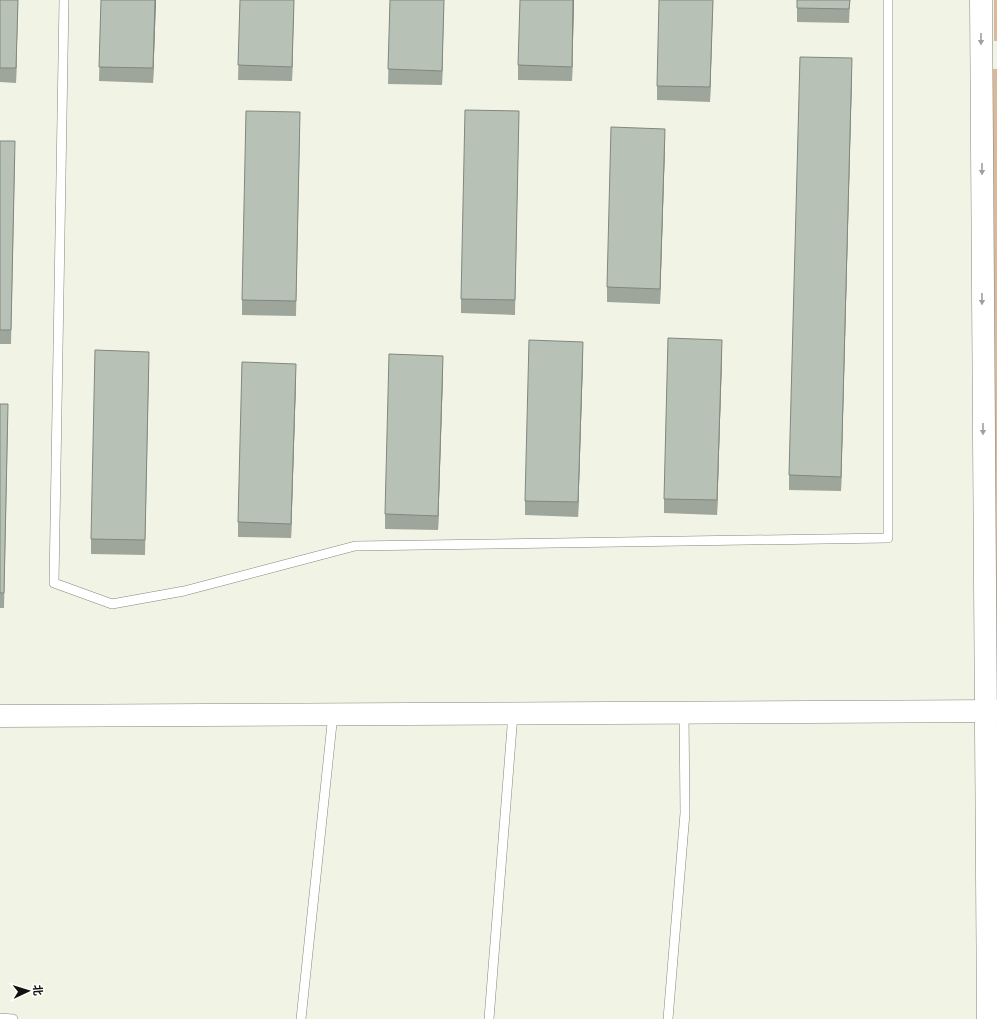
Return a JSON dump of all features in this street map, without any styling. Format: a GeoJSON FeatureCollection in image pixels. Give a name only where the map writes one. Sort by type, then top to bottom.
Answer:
{"type":"FeatureCollection","features":[{"type":"Feature","properties":{"kind":"main road"},"geometry":{"type":"LineString","coordinates":[[981,0],[991,711],[988,1019]]}},
{"type":"Feature","properties":{"kind":"main road"},"geometry":{"type":"LineString","coordinates":[[0,716],[991,711]]}},
{"type":"Feature","properties":{"kind":"lane"},"geometry":{"type":"LineString","coordinates":[[64,0],[54,583],[112,604],[184,592],[355,546],[888,538],[888,0]]}},
{"type":"Feature","properties":{"kind":"lane"},"geometry":{"type":"LineString","coordinates":[[668,1019],[685,813],[684,713]]}},
{"type":"Feature","properties":{"kind":"lane"},"geometry":{"type":"LineString","coordinates":[[301,1019],[332,714]]}},
{"type":"Feature","properties":{"kind":"lane"},"geometry":{"type":"LineString","coordinates":[[489,1019],[513,714]]}},
{"type":"Feature","properties":{"kind":"lane"},"geometry":{"type":"LineString","coordinates":[[0,1018],[13,1019]]}},
{"type":"Feature","properties":{"kind":"shaded area"},"geometry":{"type":"Polygon","coordinates":[[[994,0],[997,0],[997,41],[994,41],[994,0]]]}},
{"type":"Feature","properties":{"kind":"shaded area"},"geometry":{"type":"Polygon","coordinates":[[[991,69],[997,69],[997,658],[996,658],[991,69]]]}},
{"type":"Feature","properties":{"kind":"building"},"geometry":{"type":"Polygon","coordinates":[[[0,0],[18,0],[16,68],[0,68],[0,0]]]}},
{"type":"Feature","properties":{"kind":"building"},"geometry":{"type":"Polygon","coordinates":[[[101,0],[155,0],[153,68],[99,67],[101,0]]]}},
{"type":"Feature","properties":{"kind":"building"},"geometry":{"type":"Polygon","coordinates":[[[240,0],[294,0],[292,67],[238,65],[240,0]]]}},
{"type":"Feature","properties":{"kind":"building"},"geometry":{"type":"Polygon","coordinates":[[[390,0],[444,0],[442,71],[388,69],[390,0]]]}},
{"type":"Feature","properties":{"kind":"building"},"geometry":{"type":"Polygon","coordinates":[[[520,0],[573,0],[572,67],[518,65],[520,0]]]}},
{"type":"Feature","properties":{"kind":"building"},"geometry":{"type":"Polygon","coordinates":[[[659,0],[713,0],[710,87],[657,86],[659,0]]]}},
{"type":"Feature","properties":{"kind":"building"},"geometry":{"type":"Polygon","coordinates":[[[797,0],[850,0],[849,9],[797,8],[797,0]]]}},
{"type":"Feature","properties":{"kind":"building"},"geometry":{"type":"Polygon","coordinates":[[[800,57],[852,58],[841,477],[789,475],[800,57]]]}},
{"type":"Feature","properties":{"kind":"building"},"geometry":{"type":"Polygon","coordinates":[[[465,110],[519,111],[515,300],[461,299],[465,110]]]}},
{"type":"Feature","properties":{"kind":"building"},"geometry":{"type":"Polygon","coordinates":[[[246,111],[300,112],[296,301],[242,300],[246,111]]]}},
{"type":"Feature","properties":{"kind":"building"},"geometry":{"type":"Polygon","coordinates":[[[611,127],[665,129],[660,289],[607,287],[611,127]]]}},
{"type":"Feature","properties":{"kind":"building"},"geometry":{"type":"Polygon","coordinates":[[[0,141],[15,141],[11,330],[0,330],[0,141]]]}},
{"type":"Feature","properties":{"kind":"building"},"geometry":{"type":"Polygon","coordinates":[[[668,338],[722,340],[717,500],[664,499],[668,338]]]}},
{"type":"Feature","properties":{"kind":"building"},"geometry":{"type":"Polygon","coordinates":[[[529,340],[583,342],[578,502],[525,501],[529,340]]]}},
{"type":"Feature","properties":{"kind":"building"},"geometry":{"type":"Polygon","coordinates":[[[95,350],[149,352],[145,540],[91,539],[95,350]]]}},
{"type":"Feature","properties":{"kind":"building"},"geometry":{"type":"Polygon","coordinates":[[[389,354],[443,356],[438,516],[385,514],[389,354]]]}},
{"type":"Feature","properties":{"kind":"building"},"geometry":{"type":"Polygon","coordinates":[[[242,362],[296,364],[291,524],[238,522],[242,362]]]}},
{"type":"Feature","properties":{"kind":"building"},"geometry":{"type":"Polygon","coordinates":[[[0,404],[8,404],[4,593],[0,593],[0,404]]]}}]}
